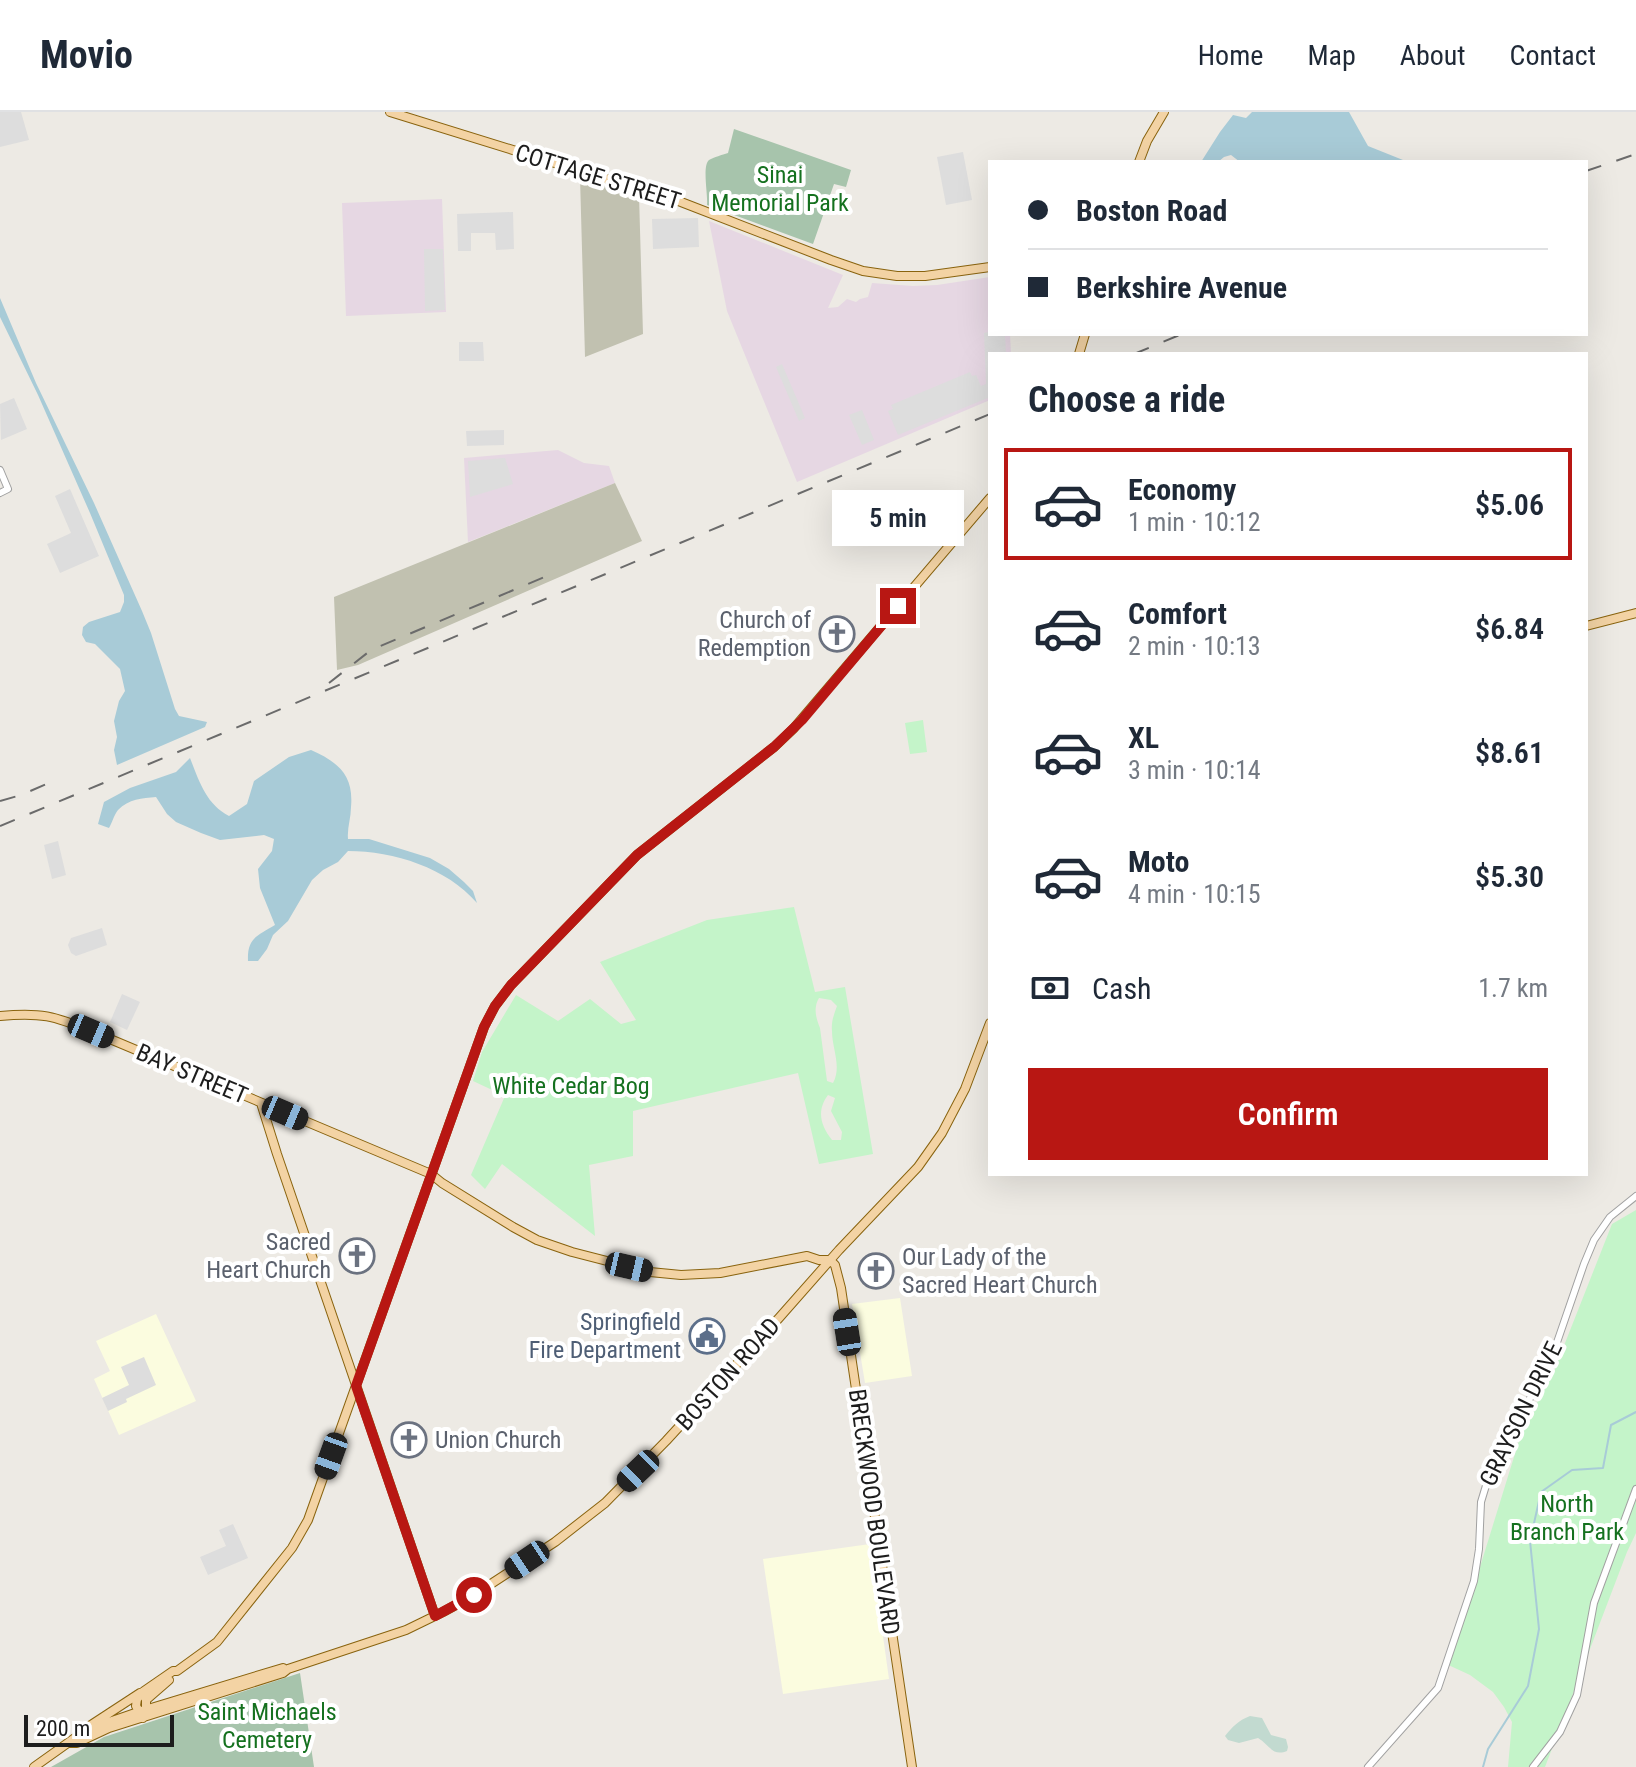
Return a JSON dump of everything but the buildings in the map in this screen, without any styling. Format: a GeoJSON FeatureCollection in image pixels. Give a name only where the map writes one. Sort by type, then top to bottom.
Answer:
{"type":"FeatureCollection","features":[{"type":"Feature","properties":{"kind":"main road","name":"COTTAGE STREET"},"geometry":{"type":"LineString","coordinates":[[390,112],[681,202],[863,271],[925,276],[988,267]]}},
{"type":"Feature","properties":{"kind":"main road"},"geometry":{"type":"LineString","coordinates":[[1140,160],[1164,112]]}},
{"type":"Feature","properties":{"kind":"main road"},"geometry":{"type":"LineString","coordinates":[[144,1714],[146,1700],[177,1671],[217,1642],[308,1520],[484,1027],[502,996],[637,855],[794,728],[988,500]]}},
{"type":"Feature","properties":{"kind":"main road"},"geometry":{"type":"LineString","coordinates":[[1588,625],[1636,613]]}},
{"type":"Feature","properties":{"kind":"main road","name":"BAY STREET"},"geometry":{"type":"LineString","coordinates":[[0,1016],[37,1014],[62,1019],[431,1174],[537,1240],[592,1257],[650,1272],[681,1275],[708,1274],[803,1256],[830,1260]]}},
{"type":"Feature","properties":{"kind":"main road","name":"BOSTON ROAD"},"geometry":{"type":"LineString","coordinates":[[144,1714],[283,1673],[406,1630],[474,1595],[555,1542],[605,1503],[730,1373],[830,1260],[910,1177],[939,1138],[968,1083],[988,1028]]}},
{"type":"Feature","properties":{"kind":"main road"},"geometry":{"type":"LineString","coordinates":[[261,1103],[435,1616]]}},
{"type":"Feature","properties":{"kind":"main road","name":"BRECKWOOD BOULEVARD"},"geometry":{"type":"LineString","coordinates":[[830,1260],[835,1265],[841,1288],[912,1767]]}},
{"type":"Feature","properties":{"kind":"main road"},"geometry":{"type":"LineString","coordinates":[[86,1730],[177,1671]]}},
{"type":"Feature","properties":{"kind":"main road"},"geometry":{"type":"LineString","coordinates":[[144,1691],[136,1703],[144,1714]]}},
{"type":"Feature","properties":{"kind":"main road"},"geometry":{"type":"LineString","coordinates":[[34,1767],[86,1730],[144,1714]]}},
{"type":"Feature","properties":{"kind":"main road"},"geometry":{"type":"LineString","coordinates":[[70,1743],[77,1743],[144,1714]]}},
{"type":"Feature","properties":{"kind":"street"},"geometry":{"type":"LineString","coordinates":[[0,470],[8,489],[0,493]]}},
{"type":"Feature","properties":{"kind":"street","name":"GRAYSON DRIVE"},"geometry":{"type":"LineString","coordinates":[[1368,1767],[1438,1688],[1474,1581],[1481,1502],[1488,1479],[1553,1354],[1591,1246],[1610,1217],[1636,1196]]}},
{"type":"Feature","properties":{"kind":"street"},"geometry":{"type":"LineString","coordinates":[[1533,1767],[1560,1732],[1577,1695],[1594,1603],[1636,1489]]}},
{"type":"Feature","properties":{"kind":"shaded area"},"geometry":{"type":"Polygon","coordinates":[[[0,112],[21,112],[29,140],[0,147],[0,112]]]}},
{"type":"Feature","properties":{"kind":"shaded area"},"geometry":{"type":"Polygon","coordinates":[[[963,152],[972,200],[946,205],[937,157],[963,152]]]}},
{"type":"Feature","properties":{"kind":"shaded area"},"geometry":{"type":"Polygon","coordinates":[[[580,177],[639,195],[643,334],[585,357],[580,177]]]}},
{"type":"Feature","properties":{"kind":"shaded area"},"geometry":{"type":"Polygon","coordinates":[[[442,199],[446,312],[346,316],[342,203],[442,199]]]}},
{"type":"Feature","properties":{"kind":"shaded area"},"geometry":{"type":"Polygon","coordinates":[[[513,212],[514,249],[496,250],[495,233],[471,233],[471,251],[458,251],[457,214],[513,212]]]}},
{"type":"Feature","properties":{"kind":"shaded area"},"geometry":{"type":"Polygon","coordinates":[[[698,218],[699,247],[653,249],[652,219],[698,218]]]}},
{"type":"Feature","properties":{"kind":"shaded area"},"geometry":{"type":"Polygon","coordinates":[[[709,221],[843,275],[828,308],[838,307],[847,299],[856,302],[868,297],[872,283],[937,285],[988,277],[988,336],[1010,336],[1011,352],[988,352],[988,401],[797,482],[727,311],[709,221]]]}},
{"type":"Feature","properties":{"kind":"shaded area"},"geometry":{"type":"Polygon","coordinates":[[[424,249],[443,249],[445,310],[425,311],[424,249]]]}},
{"type":"Feature","properties":{"kind":"shaded area"},"geometry":{"type":"Polygon","coordinates":[[[988,332],[988,336],[1005,336],[1006,352],[988,352],[988,398],[898,435],[888,411],[893,409],[891,405],[970,372],[972,376],[976,375],[981,386],[986,384],[984,333],[988,332]]]}},
{"type":"Feature","properties":{"kind":"shaded area"},"geometry":{"type":"Polygon","coordinates":[[[459,342],[483,342],[484,361],[459,361],[459,342]]]}},
{"type":"Feature","properties":{"kind":"shaded area"},"geometry":{"type":"Polygon","coordinates":[[[782,364],[805,418],[799,421],[776,367],[782,364]]]}},
{"type":"Feature","properties":{"kind":"shaded area"},"geometry":{"type":"Polygon","coordinates":[[[14,398],[27,429],[1,440],[0,404],[14,398]]]}},
{"type":"Feature","properties":{"kind":"shaded area"},"geometry":{"type":"Polygon","coordinates":[[[862,410],[874,440],[862,445],[849,415],[862,410]]]}},
{"type":"Feature","properties":{"kind":"shaded area"},"geometry":{"type":"Polygon","coordinates":[[[504,430],[504,445],[467,446],[466,431],[504,430]]]}},
{"type":"Feature","properties":{"kind":"shaded area"},"geometry":{"type":"Polygon","coordinates":[[[558,450],[584,463],[609,466],[615,483],[468,542],[464,458],[558,450]]]}},
{"type":"Feature","properties":{"kind":"shaded area"},"geometry":{"type":"Polygon","coordinates":[[[505,458],[513,484],[470,497],[468,461],[505,458]]]}},
{"type":"Feature","properties":{"kind":"shaded area"},"geometry":{"type":"Polygon","coordinates":[[[615,483],[642,541],[358,665],[337,670],[334,597],[615,483]]]}},
{"type":"Feature","properties":{"kind":"shaded area"},"geometry":{"type":"Polygon","coordinates":[[[70,489],[99,556],[60,573],[47,544],[71,533],[55,496],[70,489]]]}},
{"type":"Feature","properties":{"kind":"shaded area"},"geometry":{"type":"Polygon","coordinates":[[[58,841],[66,875],[52,879],[44,845],[58,841]]]}},
{"type":"Feature","properties":{"kind":"shaded area"},"geometry":{"type":"Polygon","coordinates":[[[102,928],[107,945],[76,956],[71,953],[68,945],[71,938],[102,928]]]}},
{"type":"Feature","properties":{"kind":"shaded area"},"geometry":{"type":"Polygon","coordinates":[[[122,994],[140,1002],[127,1030],[110,1022],[122,994]]]}},
{"type":"Feature","properties":{"kind":"shaded area"},"geometry":{"type":"Polygon","coordinates":[[[900,1298],[912,1376],[865,1383],[852,1304],[900,1298]]]}},
{"type":"Feature","properties":{"kind":"shaded area"},"geometry":{"type":"Polygon","coordinates":[[[156,1314],[196,1401],[119,1435],[94,1379],[110,1371],[96,1341],[156,1314]]]}},
{"type":"Feature","properties":{"kind":"shaded area"},"geometry":{"type":"Polygon","coordinates":[[[144,1357],[156,1385],[108,1411],[102,1398],[129,1385],[121,1367],[144,1357]]]}},
{"type":"Feature","properties":{"kind":"shaded area"},"geometry":{"type":"Polygon","coordinates":[[[233,1524],[248,1558],[208,1575],[200,1557],[226,1546],[219,1530],[233,1524]]]}},
{"type":"Feature","properties":{"kind":"shaded area"},"geometry":{"type":"Polygon","coordinates":[[[870,1544],[889,1679],[783,1694],[763,1559],[870,1544]]]}},
{"type":"Feature","properties":{"kind":"shaded area"},"geometry":{"type":"Polygon","coordinates":[[[1250,1716],[1262,1718],[1271,1735],[1286,1739],[1287,1751],[1274,1751],[1258,1738],[1239,1743],[1228,1740],[1225,1736],[1230,1730],[1250,1716]]]}},
{"type":"Feature","properties":{"kind":"green space","name":"Sinai Memorial Park"},"geometry":{"type":"Polygon","coordinates":[[[734,129],[851,170],[846,187],[834,184],[813,244],[707,205],[707,163],[728,153],[734,129]]]}},
{"type":"Feature","properties":{"kind":"green space"},"geometry":{"type":"Polygon","coordinates":[[[923,720],[927,752],[910,754],[905,723],[923,720]]]}},
{"type":"Feature","properties":{"kind":"green space","name":"White Cedar Bog"},"geometry":{"type":"Polygon","coordinates":[[[794,907],[815,992],[845,987],[873,1154],[819,1164],[798,1073],[633,1111],[633,1156],[589,1165],[595,1236],[502,1164],[485,1189],[471,1175],[505,1096],[473,1081],[482,1052],[516,995],[558,1021],[590,999],[621,1024],[636,1020],[600,962],[707,920],[794,907]],[[819,998],[816,1017],[827,1081],[833,1083],[837,1064],[832,1024],[837,1006],[831,1000],[819,998]],[[828,1095],[822,1107],[823,1124],[832,1140],[841,1140],[842,1132],[831,1111],[835,1098],[828,1095]]]}},
{"type":"Feature","properties":{"kind":"green space","name":"North Branch Park"},"geometry":{"type":"Polygon","coordinates":[[[1636,1210],[1636,1533],[1545,1767],[1508,1767],[1512,1722],[1504,1707],[1493,1692],[1470,1675],[1444,1663],[1450,1647],[1455,1648],[1522,1431],[1554,1371],[1612,1224],[1636,1210]]]}},
{"type":"Feature","properties":{"kind":"green space","name":"Saint Michaels Cemetery"},"geometry":{"type":"Polygon","coordinates":[[[300,1673],[314,1767],[51,1767],[104,1737],[300,1673]]]}},
{"type":"Feature","properties":{"kind":"water"},"geometry":{"type":"Polygon","coordinates":[[[1252,112],[1349,112],[1368,146],[1403,160],[1237,160],[1231,155],[1220,160],[1202,160],[1233,115],[1246,118],[1252,112]]]}},
{"type":"Feature","properties":{"kind":"water"},"geometry":{"type":"Polygon","coordinates":[[[0,298],[142,611],[175,709],[179,716],[207,722],[205,727],[117,765],[114,721],[125,691],[120,669],[95,644],[86,642],[82,635],[83,627],[89,622],[120,612],[124,595],[38,395],[0,317],[0,298]]]}},
{"type":"Feature","properties":{"kind":"water"},"geometry":{"type":"Polygon","coordinates":[[[311,750],[329,759],[347,778],[351,796],[348,839],[369,839],[430,858],[464,882],[473,891],[477,903],[451,880],[418,864],[383,854],[348,851],[312,880],[288,921],[273,935],[258,961],[248,961],[251,942],[275,925],[260,888],[258,869],[272,851],[274,839],[264,835],[220,840],[176,822],[156,797],[122,806],[109,828],[98,824],[104,802],[130,788],[176,772],[190,758],[209,798],[229,816],[247,804],[254,781],[289,757],[311,750]]]}},
{"type":"Feature","properties":{"kind":"waterway"},"geometry":{"type":"LineString","coordinates":[[1483,1767],[1488,1749],[1528,1686],[1539,1629],[1530,1541],[1541,1492],[1572,1470],[1603,1468],[1611,1425],[1636,1412]]}},
{"type":"Feature","properties":{"kind":"railway"},"geometry":{"type":"LineString","coordinates":[[1588,170],[1636,154]]}},
{"type":"Feature","properties":{"kind":"railway"},"geometry":{"type":"LineString","coordinates":[[1139,352],[1177,336]]}},
{"type":"Feature","properties":{"kind":"railway"},"geometry":{"type":"LineString","coordinates":[[0,826],[988,415]]}},
{"type":"Feature","properties":{"kind":"railway"},"geometry":{"type":"LineString","coordinates":[[329,683],[371,650],[554,573]]}},
{"type":"Feature","properties":{"kind":"railway"},"geometry":{"type":"LineString","coordinates":[[0,801],[58,779]]}},
{"type":"Feature","properties":{"kind":"place","name":"Church of Redemption"},"geometry":{"type":"Point","coordinates":[837,634]}},
{"type":"Feature","properties":{"kind":"place","name":"Sacred Heart Church"},"geometry":{"type":"Point","coordinates":[357,1256]}},
{"type":"Feature","properties":{"kind":"place","name":"Our Lady of the Sacred Heart Church"},"geometry":{"type":"Point","coordinates":[876,1271]}},
{"type":"Feature","properties":{"kind":"place","name":"Springfield Fire Department"},"geometry":{"type":"Point","coordinates":[707,1336]}},
{"type":"Feature","properties":{"kind":"place","name":"Union Church"},"geometry":{"type":"Point","coordinates":[409,1440]}},
{"type":"Feature","properties":{"kind":"route"},"geometry":{"type":"LineString","coordinates":[[474,1595],[435,1616],[356,1386],[484,1027],[511,985],[637,855],[794,728],[898,606]]}}]}
